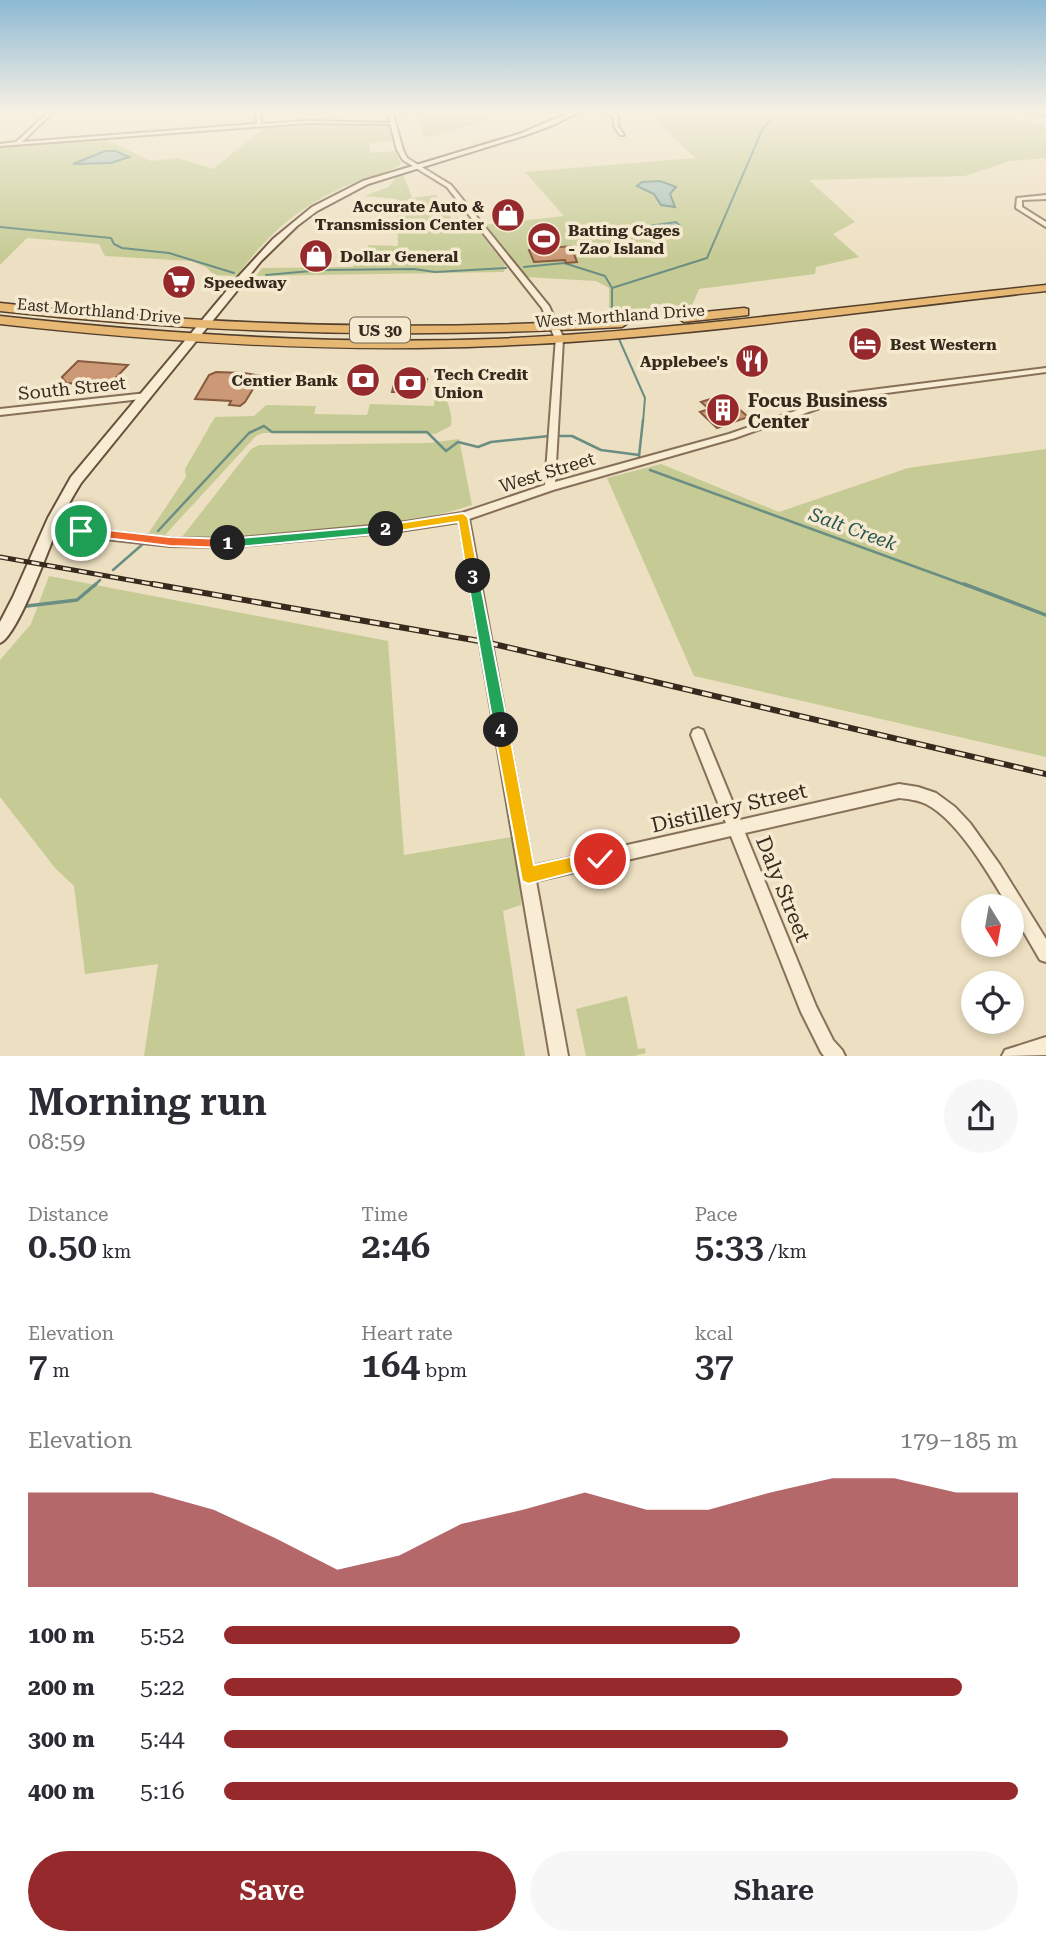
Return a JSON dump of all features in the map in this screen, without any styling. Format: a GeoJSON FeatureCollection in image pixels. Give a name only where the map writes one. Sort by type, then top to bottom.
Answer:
{"type":"FeatureCollection","features":[{"type":"Feature","properties":{"kind":"highway","name":"West Morthland Drive"},"geometry":{"type":"LineString","coordinates":[[205,325],[557,333],[1046,277]]}},
{"type":"Feature","properties":{"kind":"highway","name":"West Morthland Drive"},"geometry":{"type":"LineString","coordinates":[[195,337],[365,343],[718,327],[1046,288]]}},
{"type":"Feature","properties":{"kind":"highway","name":"East Morthland Drive"},"geometry":{"type":"LineString","coordinates":[[0,307],[124,320],[205,325]]}},
{"type":"Feature","properties":{"kind":"highway","name":"East Morthland Drive"},"geometry":{"type":"LineString","coordinates":[[0,320],[122,333],[195,337]]}},
{"type":"Feature","properties":{"kind":"main road"},"geometry":{"type":"LineString","coordinates":[[0,636],[49,529],[76,480],[244,276],[276,241],[300,220],[350,189],[431,159]]}},
{"type":"Feature","properties":{"kind":"street"},"geometry":{"type":"LineString","coordinates":[[406,159],[449,186],[529,285],[557,333],[550,487]]}},
{"type":"Feature","properties":{"kind":"street"},"geometry":{"type":"LineString","coordinates":[[1046,197],[1019,199],[1020,208],[1046,225]]}},
{"type":"Feature","properties":{"kind":"street","name":"West Street"},"geometry":{"type":"LineString","coordinates":[[49,529],[170,542],[230,543],[355,533],[463,517],[550,487],[732,436],[847,396],[1046,370]]}},
{"type":"Feature","properties":{"kind":"street","name":"South Street"},"geometry":{"type":"LineString","coordinates":[[0,412],[147,396]]}},
{"type":"Feature","properties":{"kind":"street"},"geometry":{"type":"LineString","coordinates":[[463,517],[559,1056]]}},
{"type":"Feature","properties":{"kind":"street","name":"Daly Street"},"geometry":{"type":"LineString","coordinates":[[698,734],[810,1012],[827,1046],[836,1056]]}},
{"type":"Feature","properties":{"kind":"street","name":"Distillery Street"},"geometry":{"type":"LineString","coordinates":[[528,875],[899,791],[918,792],[937,802],[957,820],[974,841],[1046,954]]}},
{"type":"Feature","properties":{"kind":"street"},"geometry":{"type":"LineString","coordinates":[[1011,1056],[1046,1046]]}},
{"type":"Feature","properties":{"kind":"green space"},"geometry":{"type":"Polygon","coordinates":[[[0,159],[182,159],[213,169],[225,159],[399,159],[401,164],[350,184],[301,211],[261,246],[237,276],[214,275],[206,267],[191,261],[105,256],[99,244],[27,238],[0,265],[0,159]]]}},
{"type":"Feature","properties":{"kind":"green space"},"geometry":{"type":"Polygon","coordinates":[[[679,159],[1031,159],[1010,161],[965,176],[809,180],[855,222],[833,234],[859,257],[816,267],[815,274],[699,289],[691,308],[609,316],[609,288],[596,281],[525,277],[483,225],[564,216],[525,172],[679,159]]]}},
{"type":"Feature","properties":{"kind":"green space"},"geometry":{"type":"Polygon","coordinates":[[[403,173],[412,198],[436,195],[452,219],[468,217],[505,265],[504,272],[256,276],[262,268],[353,267],[369,245],[398,246],[397,199],[364,196],[389,187],[398,174],[403,173]]]}},
{"type":"Feature","properties":{"kind":"green space"},"geometry":{"type":"Polygon","coordinates":[[[436,384],[448,404],[451,426],[435,434],[263,433],[256,436],[165,535],[148,534],[186,477],[185,469],[215,417],[254,416],[266,405],[316,406],[314,414],[367,415],[370,404],[434,406],[436,384]]]}},
{"type":"Feature","properties":{"kind":"green space"},"geometry":{"type":"Polygon","coordinates":[[[459,439],[472,505],[415,519],[356,527],[249,536],[182,537],[251,449],[259,445],[429,443],[459,439]]]}},
{"type":"Feature","properties":{"kind":"green space"},"geometry":{"type":"Polygon","coordinates":[[[1046,449],[1046,757],[694,676],[607,478],[661,464],[779,512],[908,468],[1046,449]]]}},
{"type":"Feature","properties":{"kind":"green space"},"geometry":{"type":"Polygon","coordinates":[[[49,576],[388,641],[404,855],[511,837],[521,905],[503,911],[525,1056],[144,1056],[158,964],[85,974],[74,886],[55,868],[0,797],[0,660],[31,624],[49,576]]]}},
{"type":"Feature","properties":{"kind":"green space"},"geometry":{"type":"Polygon","coordinates":[[[627,996],[638,1049],[645,1048],[646,1053],[634,1056],[586,1056],[576,1009],[627,996]]]}},
{"type":"Feature","properties":{"kind":"water"},"geometry":{"type":"Polygon","coordinates":[[[85,159],[122,159],[111,163],[73,164],[85,159]]]}},
{"type":"Feature","properties":{"kind":"water"},"geometry":{"type":"Polygon","coordinates":[[[660,181],[676,187],[670,194],[675,207],[661,205],[654,194],[637,186],[642,182],[660,181]]]}},
{"type":"Feature","properties":{"kind":"water"},"geometry":{"type":"Polygon","coordinates":[[[676,222],[681,227],[672,233],[659,236],[646,235],[635,228],[676,222]]]}},
{"type":"Feature","properties":{"kind":"building"},"geometry":{"type":"Polygon","coordinates":[[[571,246],[577,262],[534,262],[529,250],[571,246]]]}},
{"type":"Feature","properties":{"kind":"building"},"geometry":{"type":"Polygon","coordinates":[[[78,361],[128,365],[108,386],[66,383],[62,377],[78,361]]]}},
{"type":"Feature","properties":{"kind":"building"},"geometry":{"type":"Polygon","coordinates":[[[216,372],[261,376],[240,406],[229,405],[231,401],[195,399],[209,375],[216,372]]]}},
{"type":"Feature","properties":{"kind":"building","name":"Tech Credit Union"},"geometry":{"type":"Polygon","coordinates":[[[410,374],[414,379],[427,379],[425,388],[411,388],[411,392],[392,392],[396,377],[410,374]]]}},
{"type":"Feature","properties":{"kind":"building","name":"Focus Business Center"},"geometry":{"type":"Polygon","coordinates":[[[723,395],[748,417],[717,428],[700,412],[709,409],[701,402],[723,395]]]}},
{"type":"Feature","properties":{"kind":"waterway","name":"Salt Creek"},"geometry":{"type":"LineString","coordinates":[[612,288],[707,258],[750,159]]}},
{"type":"Feature","properties":{"kind":"waterway"},"geometry":{"type":"LineString","coordinates":[[0,227],[111,238],[114,244],[122,248],[169,253],[234,273]]}},
{"type":"Feature","properties":{"kind":"waterway"},"geometry":{"type":"LineString","coordinates":[[524,267],[564,263],[605,276],[612,288]]}},
{"type":"Feature","properties":{"kind":"waterway"},"geometry":{"type":"LineString","coordinates":[[266,275],[322,270],[414,269],[435,272],[506,268]]}},
{"type":"Feature","properties":{"kind":"waterway","name":"Salt Creek"},"geometry":{"type":"LineString","coordinates":[[612,288],[612,320]]}},
{"type":"Feature","properties":{"kind":"waterway","name":"Salt Creek"},"geometry":{"type":"LineString","coordinates":[[619,339],[645,398],[643,422]]}},
{"type":"Feature","properties":{"kind":"waterway","name":"Salt Creek"},"geometry":{"type":"LineString","coordinates":[[639,456],[643,420]]}},
{"type":"Feature","properties":{"kind":"waterway"},"geometry":{"type":"LineString","coordinates":[[158,531],[249,433],[264,426],[272,432],[427,432],[446,451],[458,442],[478,447],[491,442],[549,436]]}},
{"type":"Feature","properties":{"kind":"waterway"},"geometry":{"type":"LineString","coordinates":[[556,436],[572,436],[601,450],[639,455]]}},
{"type":"Feature","properties":{"kind":"waterway","name":"Salt Creek"},"geometry":{"type":"LineString","coordinates":[[650,470],[968,586]]}},
{"type":"Feature","properties":{"kind":"waterway"},"geometry":{"type":"LineString","coordinates":[[113,570],[144,543]]}},
{"type":"Feature","properties":{"kind":"waterway"},"geometry":{"type":"LineString","coordinates":[[96,584],[100,580]]}},
{"type":"Feature","properties":{"kind":"waterway"},"geometry":{"type":"LineString","coordinates":[[27,606],[77,600],[96,584]]}},
{"type":"Feature","properties":{"kind":"waterway","name":"Salt Creek"},"geometry":{"type":"LineString","coordinates":[[964,584],[1046,615]]}},
{"type":"Feature","properties":{"kind":"railway"},"geometry":{"type":"LineString","coordinates":[[0,557],[163,586]]}},
{"type":"Feature","properties":{"kind":"railway"},"geometry":{"type":"LineString","coordinates":[[153,584],[485,642],[1046,774]]}},
{"type":"Feature","properties":{"kind":"place","name":"Accurate Auto & Transmission Center"},"geometry":{"type":"Point","coordinates":[508,215]}},
{"type":"Feature","properties":{"kind":"place","name":"Batting Cages - Zao Island"},"geometry":{"type":"Point","coordinates":[544,239]}},
{"type":"Feature","properties":{"kind":"place","name":"Dollar General"},"geometry":{"type":"Point","coordinates":[316,256]}},
{"type":"Feature","properties":{"kind":"place","name":"Speedway"},"geometry":{"type":"Point","coordinates":[179,282]}},
{"type":"Feature","properties":{"kind":"place","name":"Best Western"},"geometry":{"type":"Point","coordinates":[865,344]}},
{"type":"Feature","properties":{"kind":"place","name":"Applebee's"},"geometry":{"type":"Point","coordinates":[752,361]}},
{"type":"Feature","properties":{"kind":"place","name":"Centier Bank"},"geometry":{"type":"Point","coordinates":[363,380]}},
{"type":"Feature","properties":{"kind":"place","name":"Tech Credit Union"},"geometry":{"type":"Point","coordinates":[410,383]}},
{"type":"Feature","properties":{"kind":"place","name":"Focus Business Center"},"geometry":{"type":"Point","coordinates":[723,410]}},
{"type":"Feature","properties":{"kind":"route"},"geometry":{"type":"LineString","coordinates":[[81,531],[170,542],[230,543],[316,537],[463,517],[528,875],[600,859]]}}]}
